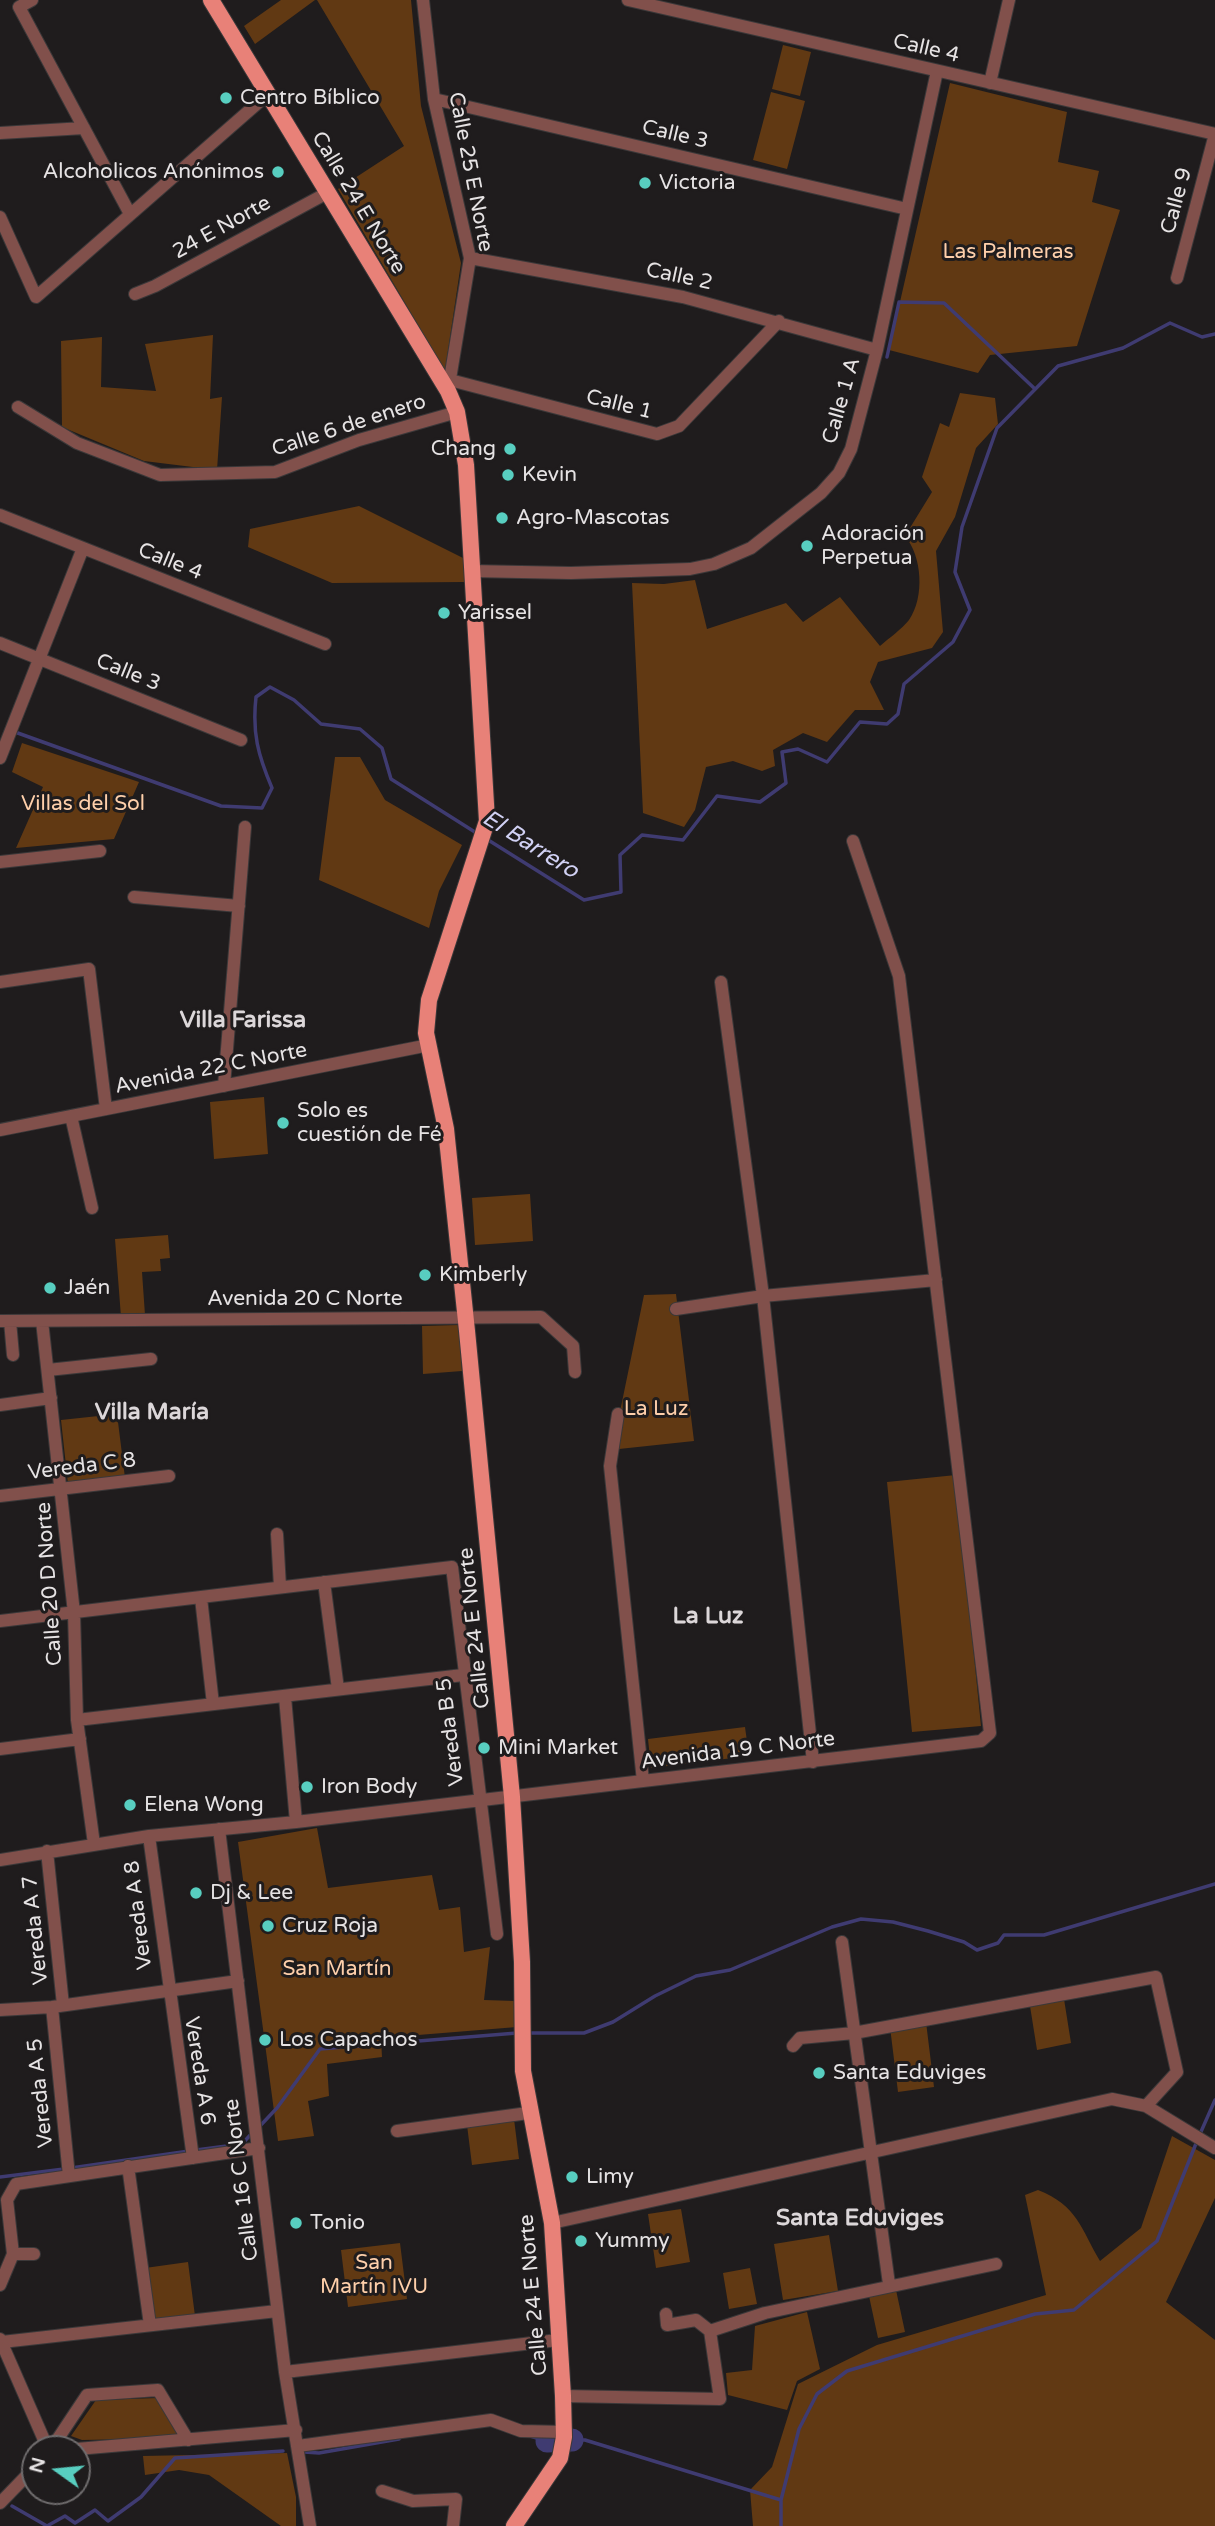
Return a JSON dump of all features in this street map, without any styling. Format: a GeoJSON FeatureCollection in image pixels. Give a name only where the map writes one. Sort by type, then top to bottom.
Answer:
{"type":"FeatureCollection","features":[{"type":"Feature","properties":{"kind":"main road","name":"Calle 24 E Norte"},"geometry":{"type":"LineString","coordinates":[[211,0],[327,193],[449,386],[457,412]]}},
{"type":"Feature","properties":{"kind":"main road"},"geometry":{"type":"LineString","coordinates":[[457,412],[466,465],[471,571]]}},
{"type":"Feature","properties":{"kind":"main road","name":"Calle 24 E Norte"},"geometry":{"type":"LineString","coordinates":[[471,571],[485,828],[429,1000],[429,1045],[446,1129],[513,1797],[521,1934],[522,2032],[528,2113],[552,2223],[563,2396],[564,2434],[560,2459],[514,2526]]}},
{"type":"Feature","properties":{"kind":"street"},"geometry":{"type":"LineString","coordinates":[[32,0],[19,7],[130,214]]}},
{"type":"Feature","properties":{"kind":"street","name":"Calle 25 E Norte"},"geometry":{"type":"LineString","coordinates":[[423,0],[434,99],[470,258],[449,386]]}},
{"type":"Feature","properties":{"kind":"street","name":"Calle 4"},"geometry":{"type":"LineString","coordinates":[[628,0],[1215,134]]}},
{"type":"Feature","properties":{"kind":"street"},"geometry":{"type":"LineString","coordinates":[[990,83],[1009,0]]}},
{"type":"Feature","properties":{"kind":"street","name":"Calle 1 A"},"geometry":{"type":"LineString","coordinates":[[471,571],[571,573],[690,569],[733,558],[780,528],[839,473],[851,449],[877,350],[937,71]]}},
{"type":"Feature","properties":{"kind":"street"},"geometry":{"type":"LineString","coordinates":[[0,217],[36,296],[267,95]]}},
{"type":"Feature","properties":{"kind":"street","name":"Calle 3"},"geometry":{"type":"LineString","coordinates":[[434,99],[907,209]]}},
{"type":"Feature","properties":{"kind":"street"},"geometry":{"type":"LineString","coordinates":[[0,133],[84,128]]}},
{"type":"Feature","properties":{"kind":"street","name":"Calle 9"},"geometry":{"type":"LineString","coordinates":[[1177,278],[1215,134]]}},
{"type":"Feature","properties":{"kind":"street","name":"24 E Norte"},"geometry":{"type":"LineString","coordinates":[[135,294],[155,286],[327,193]]}},
{"type":"Feature","properties":{"kind":"street","name":"Calle 2"},"geometry":{"type":"LineString","coordinates":[[470,258],[683,297],[779,321],[877,350]]}},
{"type":"Feature","properties":{"kind":"street","name":"Calle 1"},"geometry":{"type":"LineString","coordinates":[[449,386],[657,434],[679,426],[779,321]]}},
{"type":"Feature","properties":{"kind":"street","name":"Calle 6 de enero"},"geometry":{"type":"LineString","coordinates":[[18,407],[77,443],[160,475],[275,472],[359,440],[457,412]]}},
{"type":"Feature","properties":{"kind":"street","name":"Calle 4"},"geometry":{"type":"LineString","coordinates":[[0,515],[325,644]]}},
{"type":"Feature","properties":{"kind":"street"},"geometry":{"type":"LineString","coordinates":[[0,758],[83,548]]}},
{"type":"Feature","properties":{"kind":"street","name":"Calle 3"},"geometry":{"type":"LineString","coordinates":[[0,643],[241,740]]}},
{"type":"Feature","properties":{"kind":"street"},"geometry":{"type":"LineString","coordinates":[[224,1086],[245,827]]}},
{"type":"Feature","properties":{"kind":"street"},"geometry":{"type":"LineString","coordinates":[[676,1309],[763,1296],[936,1280],[899,976],[853,841]]}},
{"type":"Feature","properties":{"kind":"street"},"geometry":{"type":"LineString","coordinates":[[0,862],[100,851]]}},
{"type":"Feature","properties":{"kind":"street"},"geometry":{"type":"LineString","coordinates":[[134,897],[239,906]]}},
{"type":"Feature","properties":{"kind":"street"},"geometry":{"type":"LineString","coordinates":[[0,982],[89,969],[106,1109]]}},
{"type":"Feature","properties":{"kind":"street"},"geometry":{"type":"LineString","coordinates":[[721,982],[763,1296],[813,1762]]}},
{"type":"Feature","properties":{"kind":"street","name":"Avenida 22 C Norte"},"geometry":{"type":"LineString","coordinates":[[0,1130],[429,1045]]}},
{"type":"Feature","properties":{"kind":"street"},"geometry":{"type":"LineString","coordinates":[[71,1116],[92,1208]]}},
{"type":"Feature","properties":{"kind":"street","name":"Avenida 19 C Norte"},"geometry":{"type":"LineString","coordinates":[[0,1860],[149,1836],[296,1822],[981,1741],[990,1733],[936,1280]]}},
{"type":"Feature","properties":{"kind":"street","name":"Avenida 20 C Norte"},"geometry":{"type":"LineString","coordinates":[[5,1321],[541,1317],[573,1346],[575,1372]]}},
{"type":"Feature","properties":{"kind":"street"},"geometry":{"type":"LineString","coordinates":[[5,1321],[13,1355]]}},
{"type":"Feature","properties":{"kind":"street","name":"Calle 20 D Norte"},"geometry":{"type":"LineString","coordinates":[[42,1321],[63,1490],[74,1613],[77,1720],[94,1844]]}},
{"type":"Feature","properties":{"kind":"street"},"geometry":{"type":"LineString","coordinates":[[48,1370],[152,1359]]}},
{"type":"Feature","properties":{"kind":"street"},"geometry":{"type":"LineString","coordinates":[[0,1405],[51,1398]]}},
{"type":"Feature","properties":{"kind":"street"},"geometry":{"type":"LineString","coordinates":[[618,1414],[610,1466],[643,1781]]}},
{"type":"Feature","properties":{"kind":"street","name":"Vereda C 8"},"geometry":{"type":"LineString","coordinates":[[0,1496],[169,1476]]}},
{"type":"Feature","properties":{"kind":"street"},"geometry":{"type":"LineString","coordinates":[[277,1534],[280,1587]]}},
{"type":"Feature","properties":{"kind":"street","name":"Vereda B 5"},"geometry":{"type":"LineString","coordinates":[[324,1582],[452,1567],[478,1800],[497,1934]]}},
{"type":"Feature","properties":{"kind":"street"},"geometry":{"type":"LineString","coordinates":[[0,1621],[324,1582],[338,1689]]}},
{"type":"Feature","properties":{"kind":"street"},"geometry":{"type":"LineString","coordinates":[[201,1598],[213,1704]]}},
{"type":"Feature","properties":{"kind":"street"},"geometry":{"type":"LineString","coordinates":[[77,1720],[463,1675]]}},
{"type":"Feature","properties":{"kind":"street"},"geometry":{"type":"LineString","coordinates":[[285,1696],[296,1822]]}},
{"type":"Feature","properties":{"kind":"street"},"geometry":{"type":"LineString","coordinates":[[0,1749],[80,1739]]}},
{"type":"Feature","properties":{"kind":"street","name":"Calle 16 C Norte"},"geometry":{"type":"LineString","coordinates":[[219,1829],[277,2311],[310,2526]]}},
{"type":"Feature","properties":{"kind":"street","name":"Vereda A 8"},"geometry":{"type":"LineString","coordinates":[[149,1836],[168,1989]]}},
{"type":"Feature","properties":{"kind":"street","name":"Vereda A 7"},"geometry":{"type":"LineString","coordinates":[[47,1852],[58,2006]]}},
{"type":"Feature","properties":{"kind":"street"},"geometry":{"type":"LineString","coordinates":[[842,1942],[889,2284]]}},
{"type":"Feature","properties":{"kind":"street"},"geometry":{"type":"LineString","coordinates":[[793,2046],[800,2038],[855,2033],[1156,1977],[1177,2072],[1146,2106]]}},
{"type":"Feature","properties":{"kind":"street"},"geometry":{"type":"LineString","coordinates":[[0,2010],[58,2006],[238,1981]]}},
{"type":"Feature","properties":{"kind":"street","name":"Vereda A 6"},"geometry":{"type":"LineString","coordinates":[[168,1989],[193,2157]]}},
{"type":"Feature","properties":{"kind":"street","name":"Vereda A 5"},"geometry":{"type":"LineString","coordinates":[[58,2006],[69,2175]]}},
{"type":"Feature","properties":{"kind":"street"},"geometry":{"type":"LineString","coordinates":[[552,2223],[1112,2099],[1146,2106],[1213,2147]]}},
{"type":"Feature","properties":{"kind":"street"},"geometry":{"type":"LineString","coordinates":[[397,2131],[528,2113]]}},
{"type":"Feature","properties":{"kind":"street"},"geometry":{"type":"LineString","coordinates":[[0,2285],[13,2255],[7,2200],[16,2183],[193,2157],[258,2143]]}},
{"type":"Feature","properties":{"kind":"street"},"geometry":{"type":"LineString","coordinates":[[128,2166],[150,2325]]}},
{"type":"Feature","properties":{"kind":"street"},"geometry":{"type":"LineString","coordinates":[[13,2255],[34,2254]]}},
{"type":"Feature","properties":{"kind":"street"},"geometry":{"type":"LineString","coordinates":[[710,2331],[765,2313],[889,2284],[996,2264]]}},
{"type":"Feature","properties":{"kind":"street"},"geometry":{"type":"LineString","coordinates":[[44,2435],[1,2340],[277,2311]]}},
{"type":"Feature","properties":{"kind":"street"},"geometry":{"type":"LineString","coordinates":[[563,2396],[720,2399],[710,2331],[696,2320],[667,2325],[666,2314]]}},
{"type":"Feature","properties":{"kind":"street"},"geometry":{"type":"LineString","coordinates":[[285,2372],[558,2340]]}},
{"type":"Feature","properties":{"kind":"street"},"geometry":{"type":"LineString","coordinates":[[60,2435],[87,2395],[158,2390],[188,2440]]}},
{"type":"Feature","properties":{"kind":"street"},"geometry":{"type":"LineString","coordinates":[[298,2446],[491,2420],[521,2431],[564,2434]]}},
{"type":"Feature","properties":{"kind":"street"},"geometry":{"type":"LineString","coordinates":[[91,2448],[296,2430]]}},
{"type":"Feature","properties":{"kind":"street"},"geometry":{"type":"LineString","coordinates":[[0,2504],[21,2482]]}},
{"type":"Feature","properties":{"kind":"street"},"geometry":{"type":"LineString","coordinates":[[382,2491],[413,2501],[456,2499],[453,2526]]}},
{"type":"Feature","properties":{"kind":"green space"},"geometry":{"type":"Polygon","coordinates":[[[281,0],[315,0],[255,44],[244,26],[281,0]]]}},
{"type":"Feature","properties":{"kind":"green space"},"geometry":{"type":"Polygon","coordinates":[[[317,0],[411,0],[421,106],[461,263],[445,371],[338,189],[404,146],[317,0]]]}},
{"type":"Feature","properties":{"kind":"green space"},"geometry":{"type":"Polygon","coordinates":[[[783,45],[811,52],[800,96],[772,89],[783,45]]]}},
{"type":"Feature","properties":{"kind":"green space","name":"Las Palmeras"},"geometry":{"type":"Polygon","coordinates":[[[950,83],[1067,112],[1058,162],[1099,171],[1092,202],[1120,210],[1077,346],[990,355],[978,373],[889,350],[950,83]]]}},
{"type":"Feature","properties":{"kind":"green space"},"geometry":{"type":"Polygon","coordinates":[[[771,92],[805,101],[787,169],[753,160],[771,92]]]}},
{"type":"Feature","properties":{"kind":"green space"},"geometry":{"type":"Polygon","coordinates":[[[213,335],[210,399],[222,397],[217,470],[144,461],[62,427],[61,341],[102,337],[101,387],[156,391],[145,344],[213,335]]]}},
{"type":"Feature","properties":{"kind":"green space"},"geometry":{"type":"Polygon","coordinates":[[[960,393],[995,398],[998,424],[976,448],[955,517],[936,551],[943,632],[932,648],[878,662],[870,682],[884,710],[855,710],[827,742],[803,733],[773,750],[775,766],[762,771],[733,761],[706,767],[695,810],[684,827],[643,813],[632,583],[664,584],[695,580],[707,629],[786,603],[803,622],[840,597],[880,646],[909,620],[918,600],[918,565],[911,544],[905,536],[932,492],[922,477],[940,423],[949,427],[960,393]]]}},
{"type":"Feature","properties":{"kind":"green space"},"geometry":{"type":"Polygon","coordinates":[[[359,506],[465,559],[464,582],[332,583],[248,547],[250,529],[359,506]]]}},
{"type":"Feature","properties":{"kind":"green space","name":"Villas del Sol"},"geometry":{"type":"Polygon","coordinates":[[[22,743],[139,782],[114,839],[16,848],[43,787],[12,772],[22,743]]]}},
{"type":"Feature","properties":{"kind":"green space"},"geometry":{"type":"Polygon","coordinates":[[[335,757],[360,757],[385,800],[462,845],[439,891],[429,928],[319,880],[335,757]]]}},
{"type":"Feature","properties":{"kind":"green space"},"geometry":{"type":"Polygon","coordinates":[[[264,1097],[268,1154],[214,1159],[210,1102],[264,1097]]]}},
{"type":"Feature","properties":{"kind":"green space"},"geometry":{"type":"Polygon","coordinates":[[[530,1194],[533,1241],[475,1245],[472,1198],[530,1194]]]}},
{"type":"Feature","properties":{"kind":"green space"},"geometry":{"type":"Polygon","coordinates":[[[168,1235],[170,1258],[160,1259],[161,1271],[142,1272],[145,1315],[121,1317],[115,1239],[168,1235]]]}},
{"type":"Feature","properties":{"kind":"green space","name":"La Luz"},"geometry":{"type":"Polygon","coordinates":[[[676,1294],[694,1441],[619,1449],[620,1431],[616,1431],[644,1295],[676,1294]]]}},
{"type":"Feature","properties":{"kind":"green space"},"geometry":{"type":"Polygon","coordinates":[[[459,1325],[462,1371],[423,1374],[422,1326],[459,1325]]]}},
{"type":"Feature","properties":{"kind":"green space"},"geometry":{"type":"Polygon","coordinates":[[[117,1414],[125,1478],[68,1484],[61,1420],[117,1414]]]}},
{"type":"Feature","properties":{"kind":"green space"},"geometry":{"type":"Polygon","coordinates":[[[956,1475],[981,1726],[912,1732],[887,1482],[956,1475]]]}},
{"type":"Feature","properties":{"kind":"green space"},"geometry":{"type":"Polygon","coordinates":[[[745,1727],[749,1756],[651,1768],[648,1739],[745,1727]]]}},
{"type":"Feature","properties":{"kind":"green space","name":"San Martín"},"geometry":{"type":"Polygon","coordinates":[[[317,1828],[328,1888],[432,1875],[439,1910],[460,1907],[464,1952],[490,1947],[484,2000],[515,2001],[517,2027],[381,2038],[382,2057],[327,2064],[329,2096],[308,2101],[314,2136],[278,2141],[238,1842],[317,1828]]]}},
{"type":"Feature","properties":{"kind":"green space"},"geometry":{"type":"Polygon","coordinates":[[[1064,1999],[1071,2043],[1037,2050],[1030,2006],[1064,1999]]]}},
{"type":"Feature","properties":{"kind":"green space"},"geometry":{"type":"Polygon","coordinates":[[[926,2022],[934,2087],[898,2092],[890,2027],[926,2022]]]}},
{"type":"Feature","properties":{"kind":"green space"},"geometry":{"type":"Polygon","coordinates":[[[514,2119],[519,2159],[472,2165],[467,2125],[514,2119]]]}},
{"type":"Feature","properties":{"kind":"green space"},"geometry":{"type":"Polygon","coordinates":[[[1172,2136],[1215,2160],[1215,2198],[1166,2302],[1215,2340],[1215,2526],[753,2526],[750,2490],[772,2467],[798,2384],[877,2345],[1046,2295],[1025,2195],[1038,2190],[1062,2203],[1077,2220],[1100,2261],[1141,2228],[1172,2136]]]}},
{"type":"Feature","properties":{"kind":"green space"},"geometry":{"type":"Polygon","coordinates":[[[681,2209],[690,2262],[656,2268],[648,2214],[681,2209]]]}},
{"type":"Feature","properties":{"kind":"green space"},"geometry":{"type":"Polygon","coordinates":[[[829,2235],[838,2291],[783,2300],[774,2244],[829,2235]]]}},
{"type":"Feature","properties":{"kind":"green space","name":"San Martín IVU"},"geometry":{"type":"Polygon","coordinates":[[[400,2243],[407,2299],[348,2307],[341,2250],[400,2243]]]}},
{"type":"Feature","properties":{"kind":"green space"},"geometry":{"type":"Polygon","coordinates":[[[188,2262],[195,2316],[152,2321],[145,2268],[188,2262]]]}},
{"type":"Feature","properties":{"kind":"green space"},"geometry":{"type":"Polygon","coordinates":[[[750,2268],[757,2304],[729,2309],[723,2273],[750,2268]]]}},
{"type":"Feature","properties":{"kind":"green space"},"geometry":{"type":"Polygon","coordinates":[[[896,2290],[905,2332],[878,2338],[869,2296],[896,2290]]]}},
{"type":"Feature","properties":{"kind":"green space"},"geometry":{"type":"Polygon","coordinates":[[[807,2312],[820,2369],[797,2381],[787,2410],[728,2395],[726,2373],[752,2370],[755,2326],[807,2312]]]}},
{"type":"Feature","properties":{"kind":"green space"},"geometry":{"type":"Polygon","coordinates":[[[158,2398],[183,2438],[91,2440],[91,2435],[72,2435],[96,2400],[158,2398]]]}},
{"type":"Feature","properties":{"kind":"green space"},"geometry":{"type":"Polygon","coordinates":[[[287,2453],[296,2497],[296,2526],[281,2526],[209,2475],[179,2470],[145,2475],[143,2456],[287,2453]]]}},
{"type":"Feature","properties":{"kind":"waterway"},"geometry":{"type":"LineString","coordinates":[[887,357],[899,302],[944,303],[1035,389]]}},
{"type":"Feature","properties":{"kind":"waterway","name":"El Barrero"},"geometry":{"type":"LineString","coordinates":[[485,838],[584,900],[621,892],[620,855],[642,835],[683,840],[717,796],[760,802],[786,783],[782,752],[798,749],[827,762],[860,722],[887,724],[898,714],[904,684],[953,642],[970,610],[955,572],[962,527],[997,428],[1058,366],[1123,348],[1170,323],[1202,337],[1215,334]]}},
{"type":"Feature","properties":{"kind":"waterway","name":"El Barrero"},"geometry":{"type":"LineString","coordinates":[[15,732],[221,806],[262,808],[272,788],[257,744],[255,710],[256,697],[270,687],[294,700],[321,724],[360,729],[382,748],[391,779],[478,834]]}},
{"type":"Feature","properties":{"kind":"waterway"},"geometry":{"type":"LineString","coordinates":[[528,2033],[584,2033],[613,2022],[655,1996],[696,1976],[730,1970],[832,1927],[861,1919],[893,1922],[928,1931],[964,1942],[977,1950],[998,1943],[1004,1935],[1044,1935],[1215,1884]]}},
{"type":"Feature","properties":{"kind":"waterway"},"geometry":{"type":"LineString","coordinates":[[259,2127],[277,2108],[320,2049],[517,2033]]}},
{"type":"Feature","properties":{"kind":"waterway"},"geometry":{"type":"LineString","coordinates":[[1200,2134],[1215,2100]]}},
{"type":"Feature","properties":{"kind":"waterway"},"geometry":{"type":"LineString","coordinates":[[196,2150],[242,2144],[253,2132]]}},
{"type":"Feature","properties":{"kind":"waterway"},"geometry":{"type":"LineString","coordinates":[[781,2526],[781,2500],[799,2429],[817,2394],[847,2371],[1035,2314],[1074,2310],[1157,2241],[1197,2141]]}},
{"type":"Feature","properties":{"kind":"waterway"},"geometry":{"type":"LineString","coordinates":[[71,2168],[189,2151]]}},
{"type":"Feature","properties":{"kind":"waterway"},"geometry":{"type":"LineString","coordinates":[[0,2177],[64,2169]]}},
{"type":"Feature","properties":{"kind":"waterway"},"geometry":{"type":"LineString","coordinates":[[530,2436],[547,2441]]}},
{"type":"Feature","properties":{"kind":"waterway"},"geometry":{"type":"LineString","coordinates":[[304,2452],[319,2453],[399,2439]]}},
{"type":"Feature","properties":{"kind":"waterway"},"geometry":{"type":"LineString","coordinates":[[572,2440],[585,2440],[781,2500]]}},
{"type":"Feature","properties":{"kind":"waterway"},"geometry":{"type":"LineString","coordinates":[[547,2441],[572,2440]]}},
{"type":"Feature","properties":{"kind":"waterway"},"geometry":{"type":"LineString","coordinates":[[12,2506],[47,2526],[65,2516],[75,2523],[95,2510],[108,2521],[141,2497],[175,2458],[283,2451]]}},
{"type":"Feature","properties":{"kind":"place","name":"Centro Bíblico"},"geometry":{"type":"Point","coordinates":[226,98]}},
{"type":"Feature","properties":{"kind":"place","name":"Alcoholicos Anónimos"},"geometry":{"type":"Point","coordinates":[278,172]}},
{"type":"Feature","properties":{"kind":"place","name":"Victoria"},"geometry":{"type":"Point","coordinates":[645,183]}},
{"type":"Feature","properties":{"kind":"place","name":"Chang"},"geometry":{"type":"Point","coordinates":[510,449]}},
{"type":"Feature","properties":{"kind":"place","name":"Kevin"},"geometry":{"type":"Point","coordinates":[508,475]}},
{"type":"Feature","properties":{"kind":"place","name":"Agro-Mascotas"},"geometry":{"type":"Point","coordinates":[502,518]}},
{"type":"Feature","properties":{"kind":"place","name":"Adoración Perpetua"},"geometry":{"type":"Point","coordinates":[807,546]}},
{"type":"Feature","properties":{"kind":"place","name":"Yarissel"},"geometry":{"type":"Point","coordinates":[444,613]}},
{"type":"Feature","properties":{"kind":"place","name":"Solo es cuestión de Fé"},"geometry":{"type":"Point","coordinates":[283,1123]}},
{"type":"Feature","properties":{"kind":"place","name":"Kimberly"},"geometry":{"type":"Point","coordinates":[425,1275]}},
{"type":"Feature","properties":{"kind":"place","name":"Jaén"},"geometry":{"type":"Point","coordinates":[50,1288]}},
{"type":"Feature","properties":{"kind":"place","name":"Mini Market"},"geometry":{"type":"Point","coordinates":[484,1748]}},
{"type":"Feature","properties":{"kind":"place","name":"Iron Body"},"geometry":{"type":"Point","coordinates":[307,1787]}},
{"type":"Feature","properties":{"kind":"place","name":"Elena Wong"},"geometry":{"type":"Point","coordinates":[130,1805]}},
{"type":"Feature","properties":{"kind":"place","name":"Dj & Lee"},"geometry":{"type":"Point","coordinates":[196,1893]}},
{"type":"Feature","properties":{"kind":"place","name":"Cruz Roja"},"geometry":{"type":"Point","coordinates":[268,1926]}},
{"type":"Feature","properties":{"kind":"place","name":"Los Capachos"},"geometry":{"type":"Point","coordinates":[265,2040]}},
{"type":"Feature","properties":{"kind":"place","name":"Santa Eduviges"},"geometry":{"type":"Point","coordinates":[819,2073]}},
{"type":"Feature","properties":{"kind":"place","name":"Limy"},"geometry":{"type":"Point","coordinates":[572,2177]}},
{"type":"Feature","properties":{"kind":"place","name":"Tonio"},"geometry":{"type":"Point","coordinates":[296,2223]}},
{"type":"Feature","properties":{"kind":"place","name":"Yummy"},"geometry":{"type":"Point","coordinates":[581,2241]}},
{"type":"Feature","properties":{"kind":"district","name":"Villa Farissa"},"geometry":{"type":"Point","coordinates":[243,1021]}},
{"type":"Feature","properties":{"kind":"district","name":"Villa María"},"geometry":{"type":"Point","coordinates":[152,1413]}},
{"type":"Feature","properties":{"kind":"district","name":"La Luz"},"geometry":{"type":"Point","coordinates":[708,1617]}},
{"type":"Feature","properties":{"kind":"district","name":"Santa Eduviges"},"geometry":{"type":"Point","coordinates":[860,2219]}}]}
